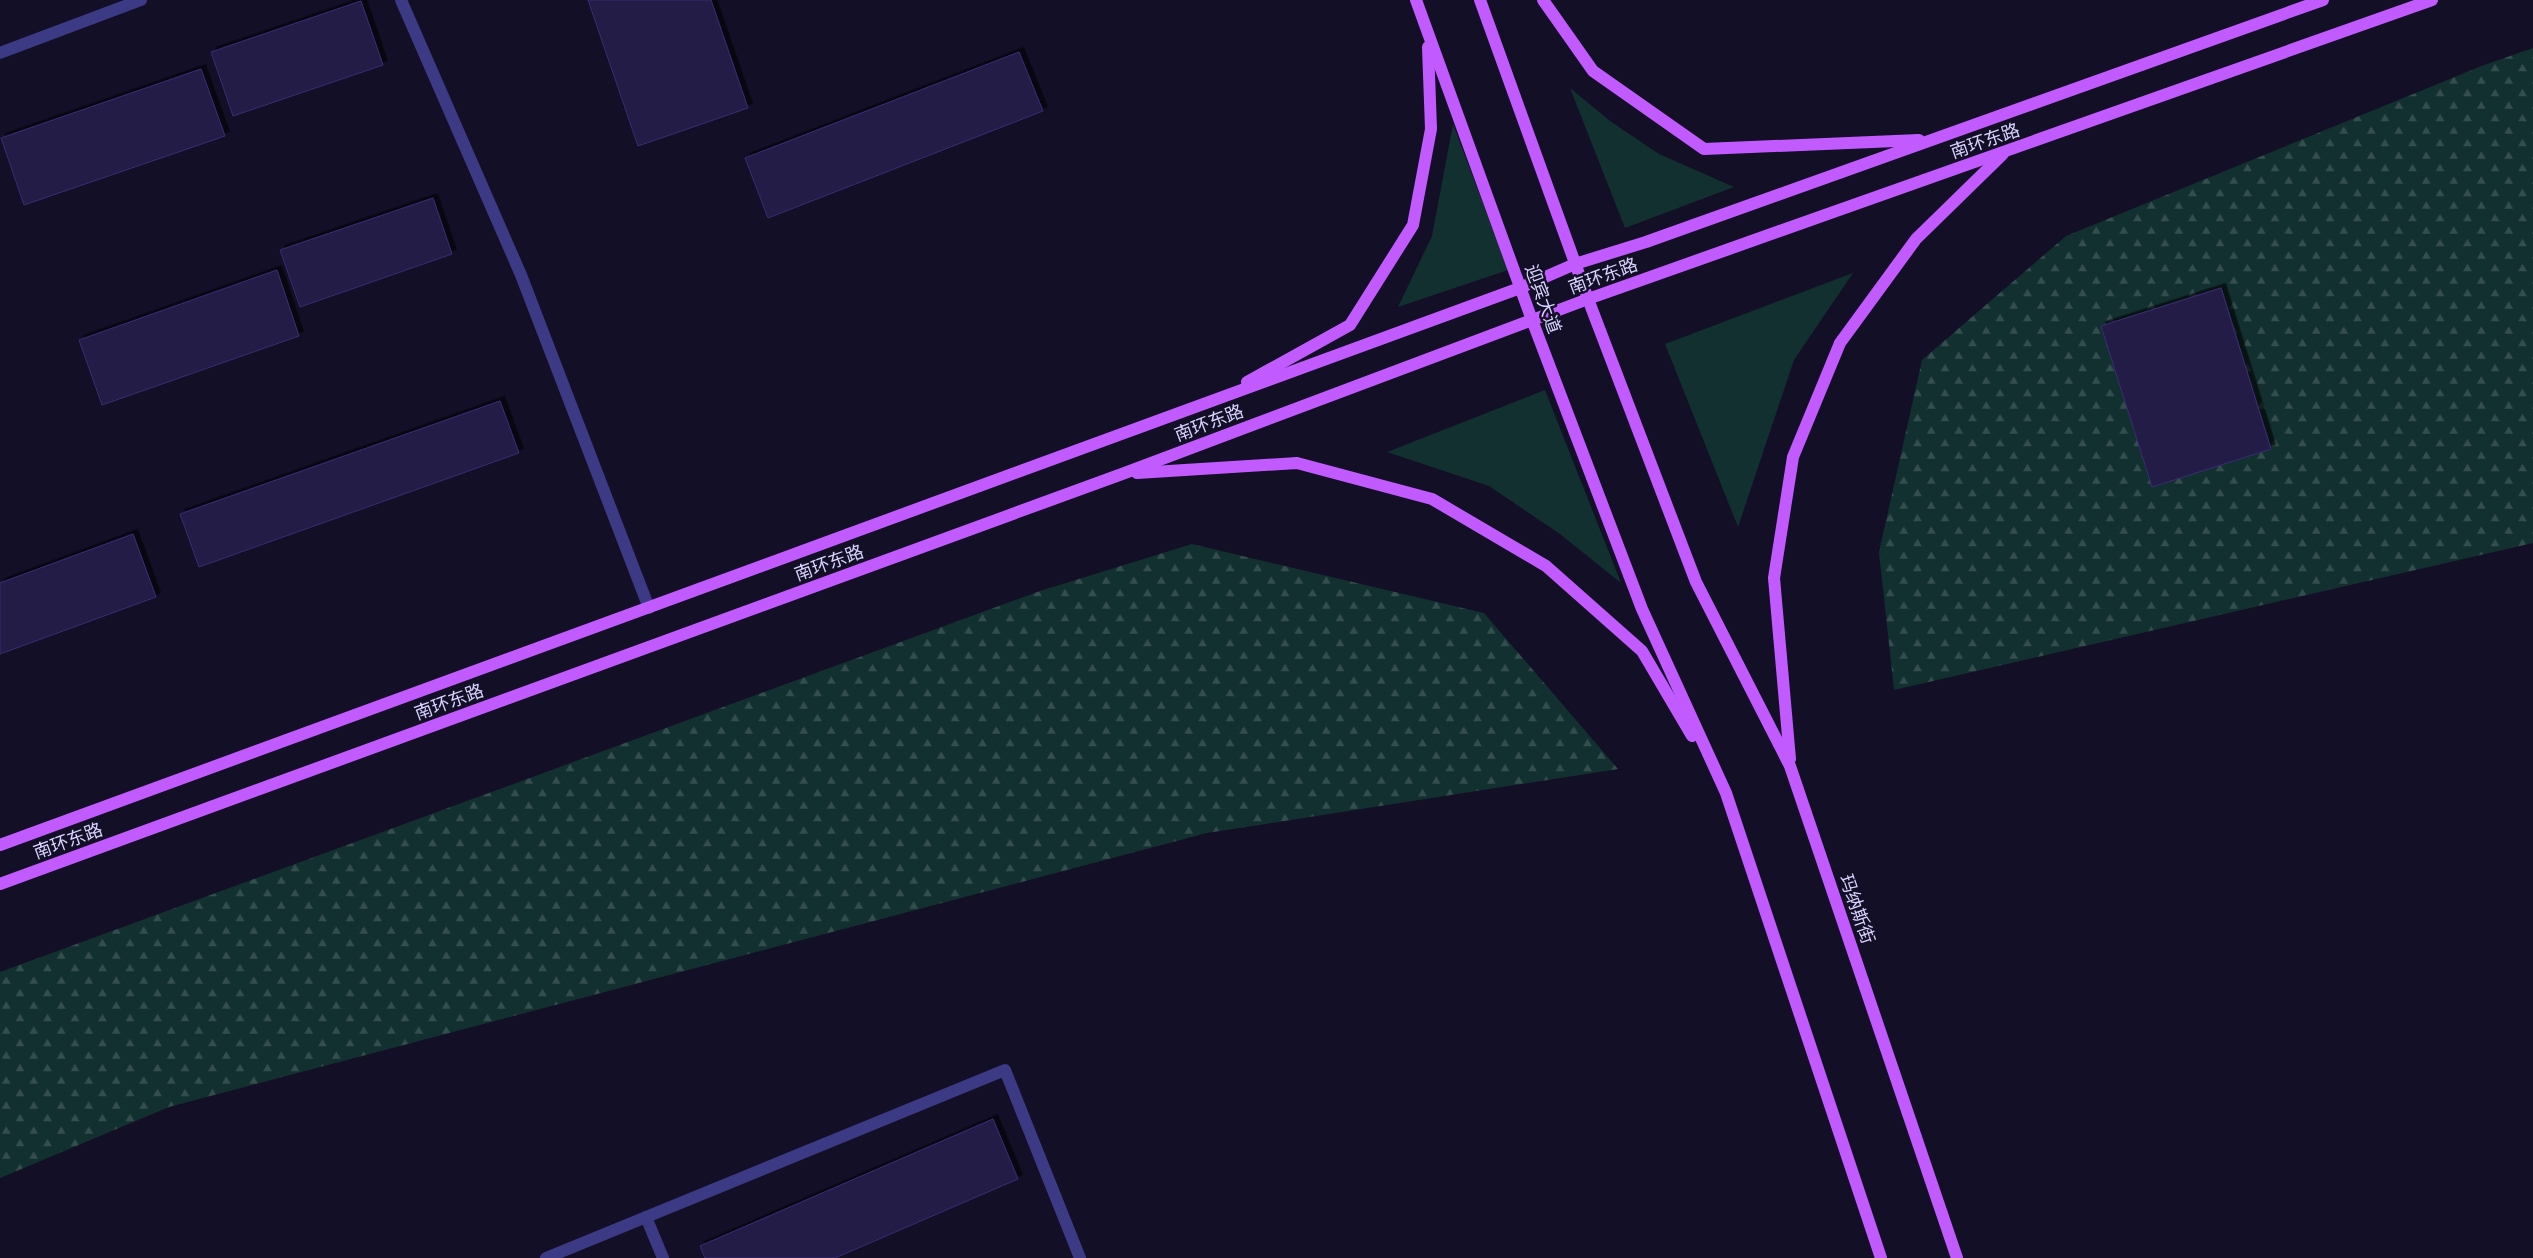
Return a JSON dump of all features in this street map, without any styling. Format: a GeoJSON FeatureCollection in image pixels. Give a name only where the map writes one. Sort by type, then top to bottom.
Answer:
{"type":"FeatureCollection","features":[{"type":"Feature","properties":{"kind":"main road","name":"迎宾大道"},"geometry":{"type":"LineString","coordinates":[[1416,0],[1520,288],[1642,609],[1726,793]]}},
{"type":"Feature","properties":{"kind":"main road"},"geometry":{"type":"LineString","coordinates":[[1480,0],[1588,299]]}},
{"type":"Feature","properties":{"kind":"main road"},"geometry":{"type":"LineString","coordinates":[[1543,0],[1593,71],[1704,149],[1931,139]]}},
{"type":"Feature","properties":{"kind":"main road","name":"南环东路"},"geometry":{"type":"LineString","coordinates":[[0,845],[1520,288],[1576,264],[1646,242],[2322,0]]}},
{"type":"Feature","properties":{"kind":"main road","name":"南环东路"},"geometry":{"type":"LineString","coordinates":[[0,884],[1122,474],[1588,299],[2432,0]]}},
{"type":"Feature","properties":{"kind":"main road"},"geometry":{"type":"LineString","coordinates":[[1210,402],[1350,325],[1412,225],[1431,129],[1428,34]]}},
{"type":"Feature","properties":{"kind":"main road"},"geometry":{"type":"LineString","coordinates":[[1790,766],[1774,578],[1793,457],[1840,343],[1916,239],[2006,152]]}},
{"type":"Feature","properties":{"kind":"main road","name":"玛纳斯街"},"geometry":{"type":"LineString","coordinates":[[1588,299],[1696,582],[1790,766],[1956,1258]]}},
{"type":"Feature","properties":{"kind":"main road"},"geometry":{"type":"LineString","coordinates":[[1122,474],[1297,463],[1432,499],[1546,566],[1642,651],[1726,793],[1881,1258]]}},
{"type":"Feature","properties":{"kind":"street"},"geometry":{"type":"LineString","coordinates":[[0,53],[141,0]]}},
{"type":"Feature","properties":{"kind":"street"},"geometry":{"type":"LineString","coordinates":[[401,0],[521,275],[650,608]]}},
{"type":"Feature","properties":{"kind":"street"},"geometry":{"type":"LineString","coordinates":[[546,1258],[1005,1070],[1080,1258]]}},
{"type":"Feature","properties":{"kind":"street"},"geometry":{"type":"LineString","coordinates":[[646,1217],[663,1258]]}},
{"type":"Feature","properties":{"kind":"green space"},"geometry":{"type":"Polygon","coordinates":[[[2533,48],[2533,543],[1894,690],[1879,552],[1922,360],[2066,236],[2484,65],[2533,48]]]}},
{"type":"Feature","properties":{"kind":"green space"},"geometry":{"type":"Polygon","coordinates":[[[1570,88],[1610,121],[1659,154],[1734,187],[1625,228],[1570,88]]]}},
{"type":"Feature","properties":{"kind":"green space"},"geometry":{"type":"Polygon","coordinates":[[[1453,124],[1508,270],[1398,307],[1432,236],[1453,124]]]}},
{"type":"Feature","properties":{"kind":"green space"},"geometry":{"type":"Polygon","coordinates":[[[1853,273],[1794,360],[1738,527],[1665,344],[1853,273]]]}},
{"type":"Feature","properties":{"kind":"green space"},"geometry":{"type":"Polygon","coordinates":[[[1545,390],[1621,583],[1560,534],[1489,486],[1387,452],[1545,390]]]}},
{"type":"Feature","properties":{"kind":"green space"},"geometry":{"type":"Polygon","coordinates":[[[1192,544],[1484,613],[1618,769],[1207,833],[169,1107],[0,1178],[0,972],[1040,591],[1192,544]]]}},
{"type":"Feature","properties":{"kind":"building"},"geometry":{"type":"Polygon","coordinates":[[[588,0],[711,0],[748,108],[638,146],[588,0]]]}},
{"type":"Feature","properties":{"kind":"building"},"geometry":{"type":"Polygon","coordinates":[[[361,1],[383,65],[233,116],[211,52],[361,1]]]}},
{"type":"Feature","properties":{"kind":"building"},"geometry":{"type":"Polygon","coordinates":[[[1019,52],[1043,111],[768,218],[745,158],[1019,52]]]}},
{"type":"Feature","properties":{"kind":"building"},"geometry":{"type":"Polygon","coordinates":[[[201,69],[225,136],[24,205],[1,138],[201,69]]]}},
{"type":"Feature","properties":{"kind":"building"},"geometry":{"type":"Polygon","coordinates":[[[433,198],[452,254],[300,307],[280,250],[433,198]]]}},
{"type":"Feature","properties":{"kind":"building"},"geometry":{"type":"Polygon","coordinates":[[[277,270],[299,336],[102,405],[79,340],[277,270]]]}},
{"type":"Feature","properties":{"kind":"building"},"geometry":{"type":"Polygon","coordinates":[[[2221,288],[2271,449],[2152,487],[2101,326],[2221,288]]]}},
{"type":"Feature","properties":{"kind":"building"},"geometry":{"type":"Polygon","coordinates":[[[500,401],[519,453],[199,567],[180,514],[500,401]]]}},
{"type":"Feature","properties":{"kind":"building"},"geometry":{"type":"Polygon","coordinates":[[[133,534],[156,597],[0,654],[0,583],[133,534]]]}},
{"type":"Feature","properties":{"kind":"building"},"geometry":{"type":"Polygon","coordinates":[[[993,1119],[1018,1179],[835,1258],[705,1258],[700,1246],[993,1119]]]}}]}
